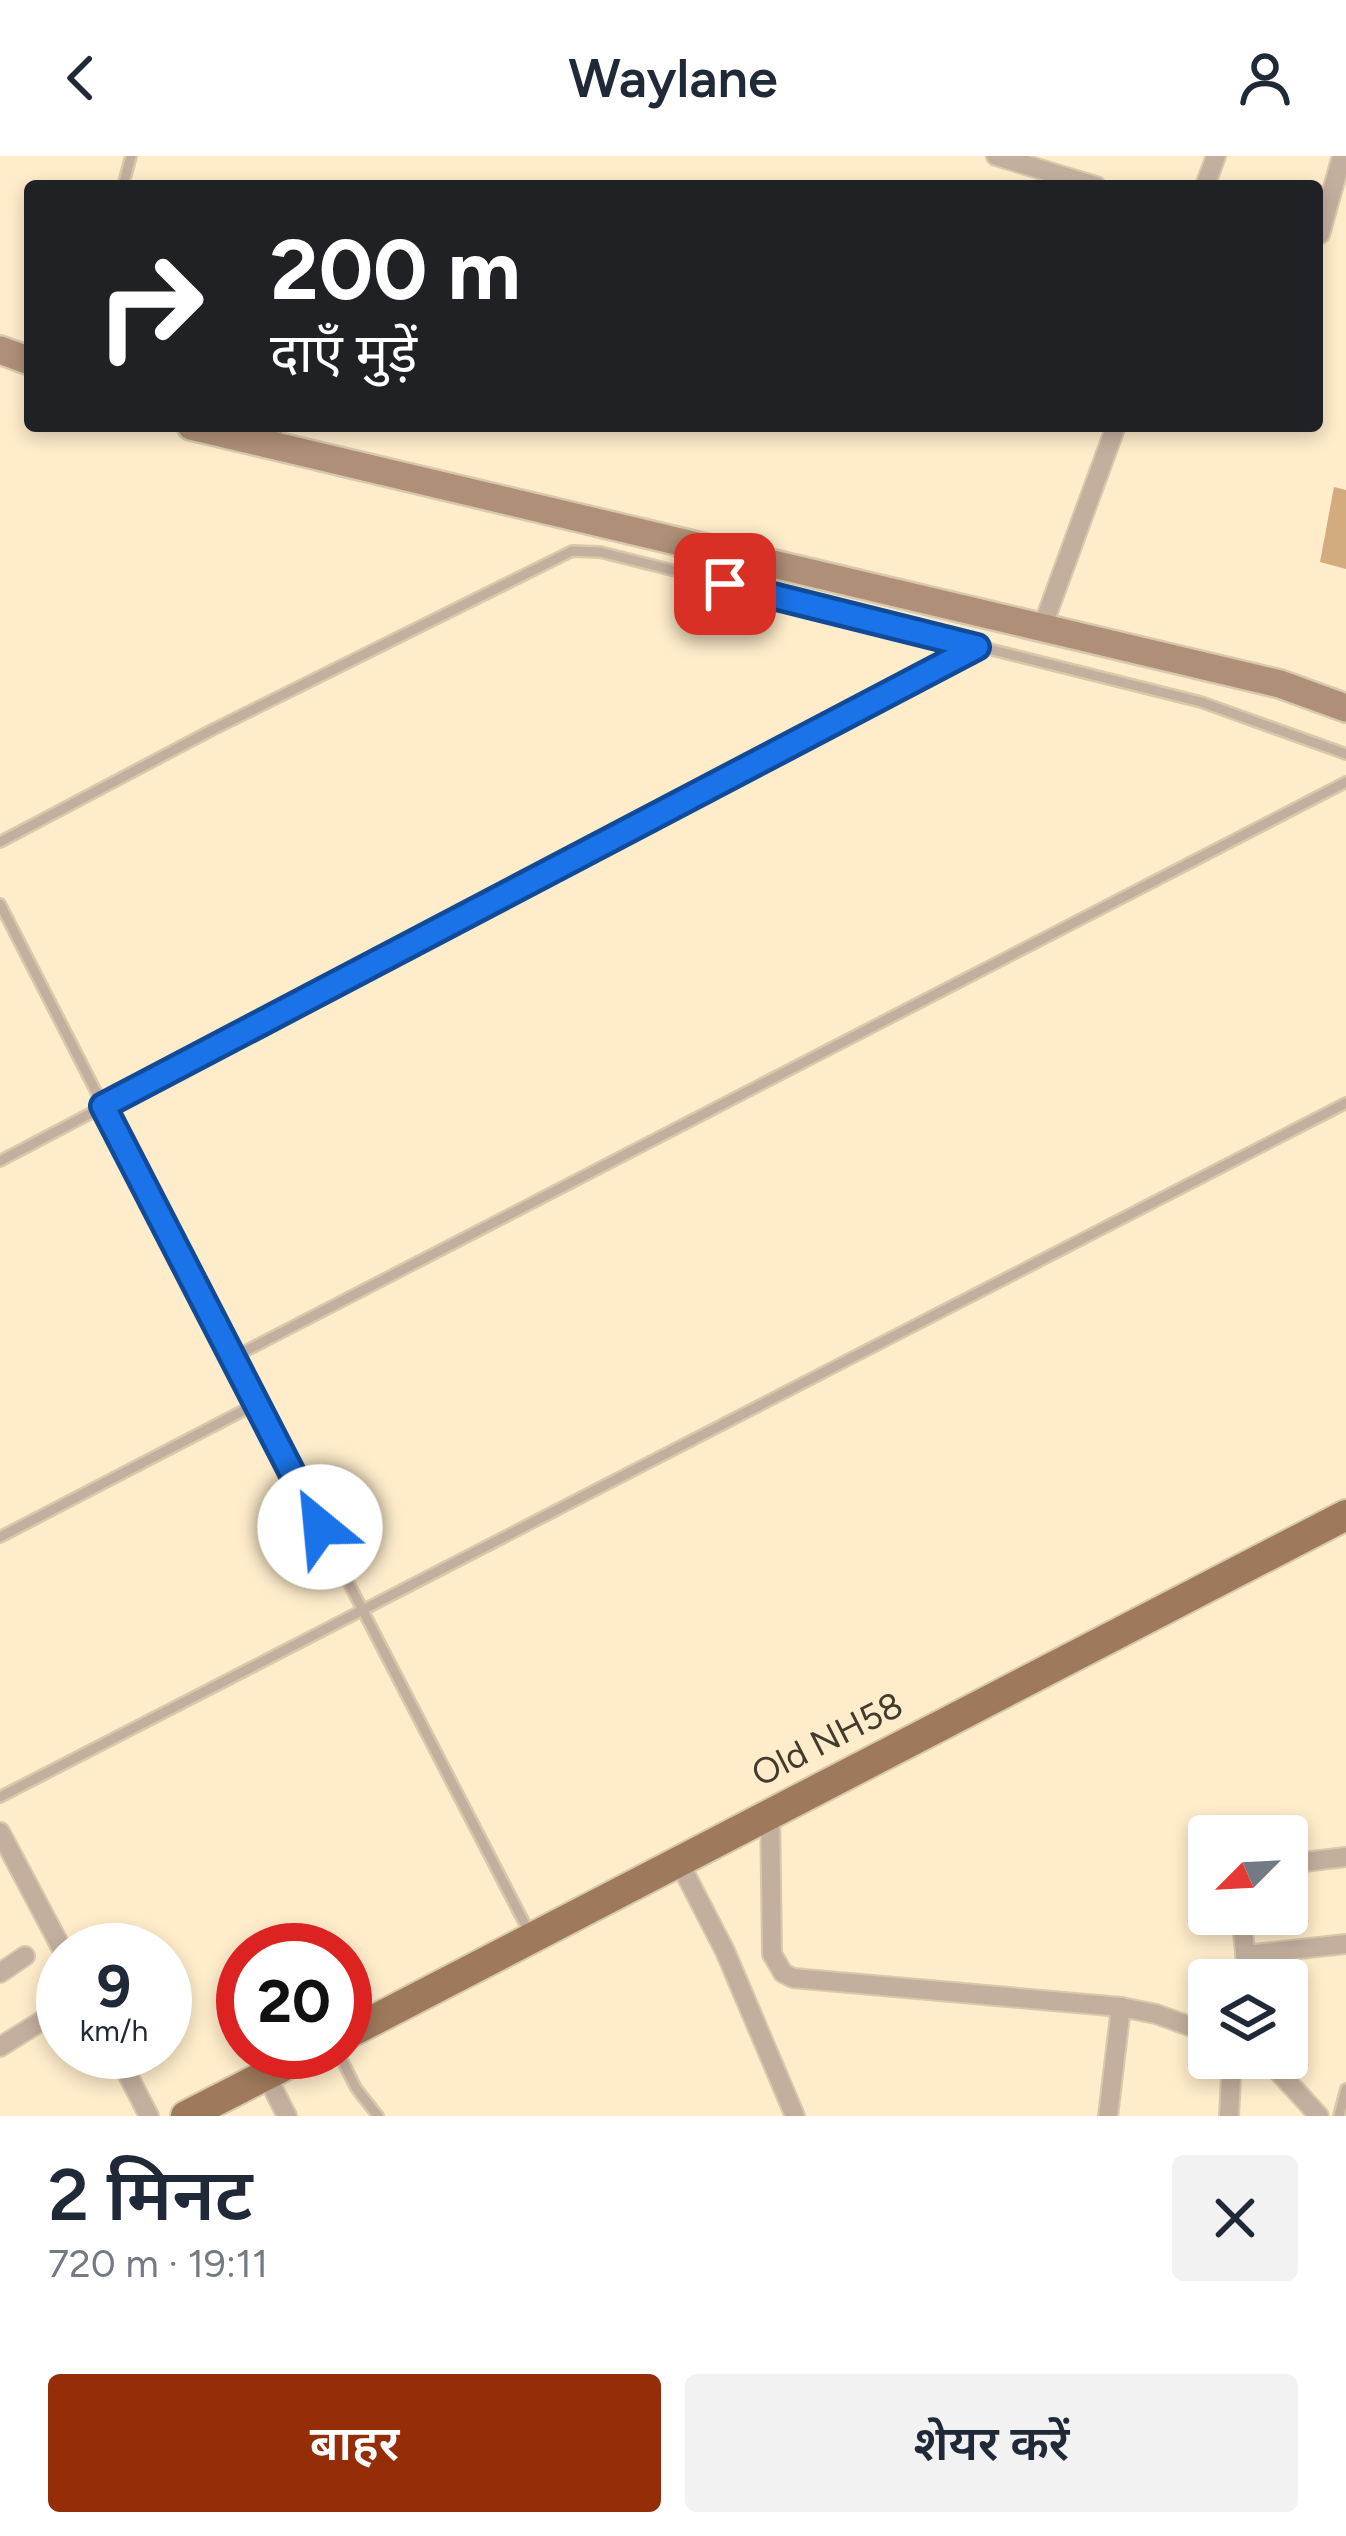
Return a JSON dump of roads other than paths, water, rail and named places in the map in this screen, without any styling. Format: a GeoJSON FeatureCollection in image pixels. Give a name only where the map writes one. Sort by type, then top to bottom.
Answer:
{"type":"FeatureCollection","features":[{"type":"Feature","properties":{"kind":"main road"},"geometry":{"type":"LineString","coordinates":[[216,432],[1045,620],[1285,668],[1346,690]]}},
{"type":"Feature","properties":{"kind":"main road"},"geometry":{"type":"LineString","coordinates":[[291,432],[1045,620],[1280,684],[1346,708]]}},
{"type":"Feature","properties":{"kind":"main road","name":"Old NH58"},"geometry":{"type":"LineString","coordinates":[[372,2021],[1346,1501]]}},
{"type":"Feature","properties":{"kind":"main road","name":"Old NH58"},"geometry":{"type":"LineString","coordinates":[[372,2007],[1346,1515]]}},
{"type":"Feature","properties":{"kind":"main road"},"geometry":{"type":"LineString","coordinates":[[161,2116],[243,2079]]}},
{"type":"Feature","properties":{"kind":"main road"},"geometry":{"type":"LineString","coordinates":[[188,2116],[251,2079]]}},
{"type":"Feature","properties":{"kind":"street"},"geometry":{"type":"LineString","coordinates":[[996,156],[1076,180]]}},
{"type":"Feature","properties":{"kind":"street"},"geometry":{"type":"LineString","coordinates":[[1323,223],[1342,156]]}},
{"type":"Feature","properties":{"kind":"street"},"geometry":{"type":"LineString","coordinates":[[1045,620],[1114,432]]}},
{"type":"Feature","properties":{"kind":"street"},"geometry":{"type":"LineString","coordinates":[[769,1806],[772,1954],[783,1973],[793,1978],[1121,2007],[1188,2025]]}},
{"type":"Feature","properties":{"kind":"street"},"geometry":{"type":"LineString","coordinates":[[0,1832],[48,1923]]}},
{"type":"Feature","properties":{"kind":"street"},"geometry":{"type":"LineString","coordinates":[[1308,1862],[1346,1858]]}},
{"type":"Feature","properties":{"kind":"street"},"geometry":{"type":"LineString","coordinates":[[678,1860],[725,1951],[795,2116]]}},
{"type":"Feature","properties":{"kind":"street"},"geometry":{"type":"LineString","coordinates":[[1243,1935],[1245,1959]]}},
{"type":"Feature","properties":{"kind":"street"},"geometry":{"type":"LineString","coordinates":[[1245,1955],[1346,1944]]}},
{"type":"Feature","properties":{"kind":"street"},"geometry":{"type":"LineString","coordinates":[[0,1973],[25,1956]]}},
{"type":"Feature","properties":{"kind":"street"},"geometry":{"type":"LineString","coordinates":[[1108,2116],[1121,2007]]}},
{"type":"Feature","properties":{"kind":"street"},"geometry":{"type":"LineString","coordinates":[[0,2047],[36,2024]]}},
{"type":"Feature","properties":{"kind":"street"},"geometry":{"type":"LineString","coordinates":[[130,2079],[149,2116]]}},
{"type":"Feature","properties":{"kind":"street"},"geometry":{"type":"LineString","coordinates":[[279,2079],[287,2116]]}},
{"type":"Feature","properties":{"kind":"street"},"geometry":{"type":"LineString","coordinates":[[1229,2116],[1231,2079]]}},
{"type":"Feature","properties":{"kind":"street"},"geometry":{"type":"LineString","coordinates":[[1283,2079],[1310,2112]]}},
{"type":"Feature","properties":{"kind":"lane"},"geometry":{"type":"LineString","coordinates":[[0,842],[572,550],[1201,702],[1346,754]]}},
{"type":"Feature","properties":{"kind":"lane"},"geometry":{"type":"LineString","coordinates":[[0,1161],[977,647]]}},
{"type":"Feature","properties":{"kind":"lane"},"geometry":{"type":"LineString","coordinates":[[232,1358],[1346,782]]}},
{"type":"Feature","properties":{"kind":"lane"},"geometry":{"type":"LineString","coordinates":[[0,904],[526,1926]]}},
{"type":"Feature","properties":{"kind":"lane"},"geometry":{"type":"LineString","coordinates":[[0,1797],[1346,1102]]}},
{"type":"Feature","properties":{"kind":"lane"},"geometry":{"type":"LineString","coordinates":[[0,1537],[256,1404]]}},
{"type":"Feature","properties":{"kind":"lane"},"geometry":{"type":"LineString","coordinates":[[351,2079],[378,2116]]}},
{"type":"Feature","properties":{"kind":"lane"},"geometry":{"type":"LineString","coordinates":[[1339,2116],[1346,2089]]}}]}
